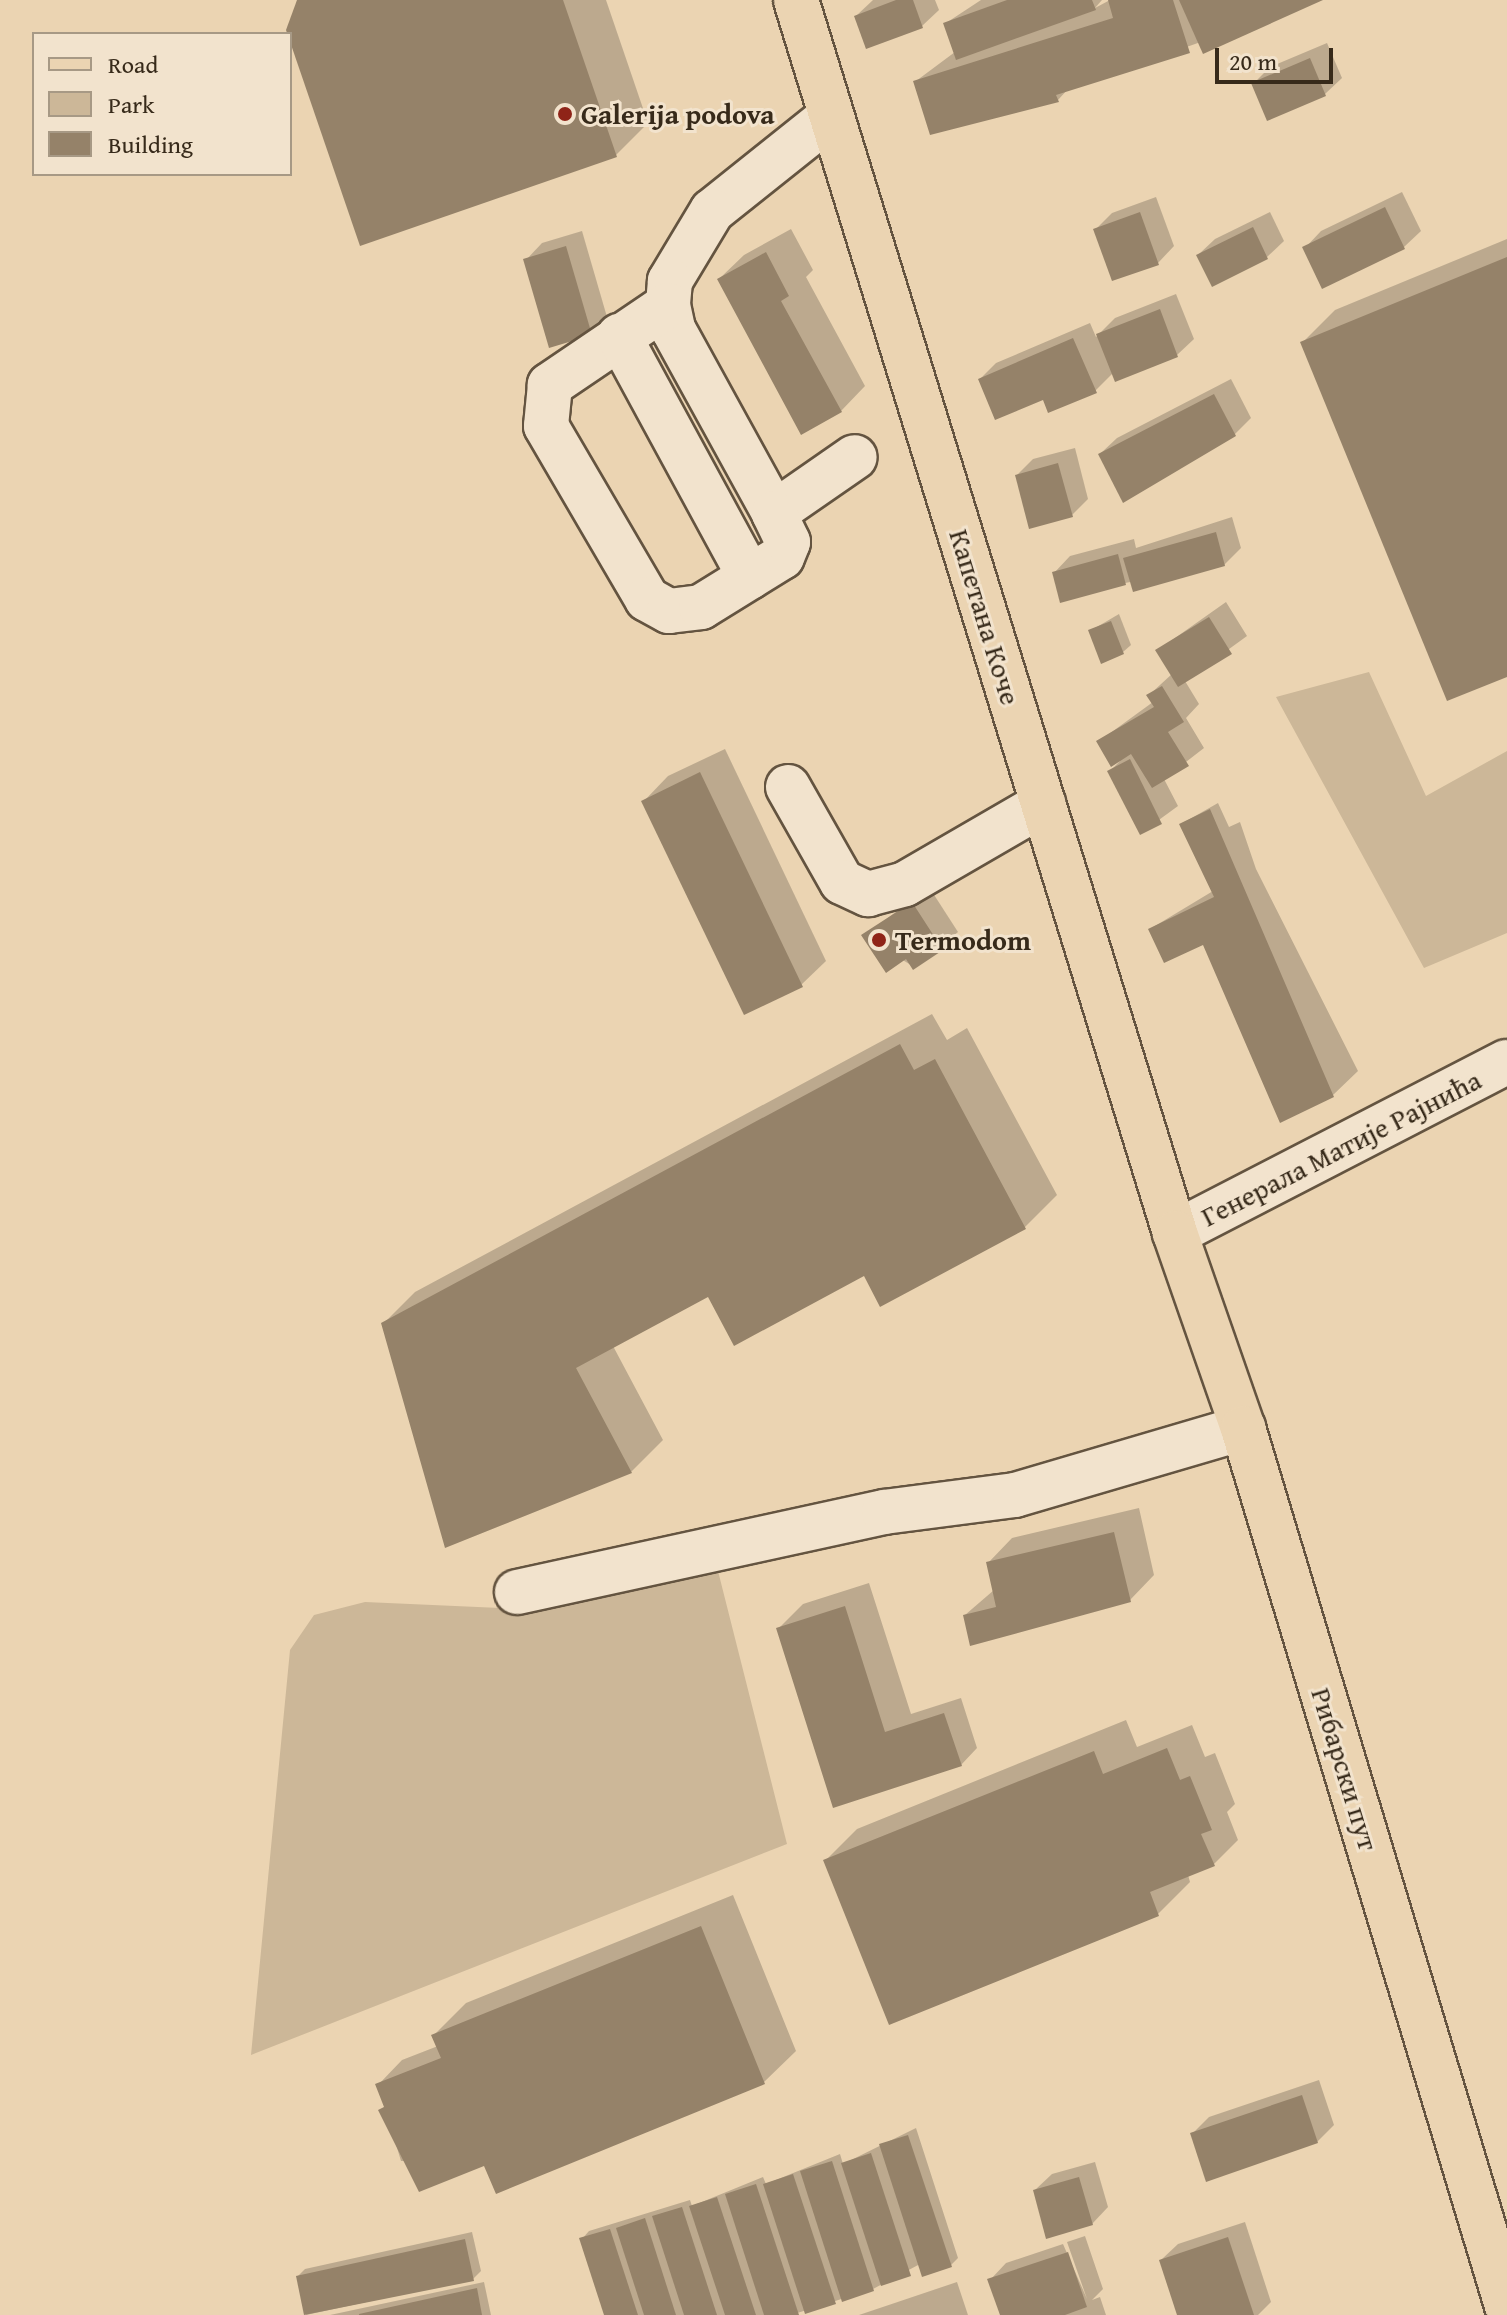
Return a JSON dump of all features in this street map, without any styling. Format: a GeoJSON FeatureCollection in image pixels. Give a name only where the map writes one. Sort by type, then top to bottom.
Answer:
{"type":"FeatureCollection","features":[{"type":"Feature","properties":{"kind":"main road","name":"Капетана Коче"},"geometry":{"type":"LineString","coordinates":[[796,0],[1175,1233]]}},
{"type":"Feature","properties":{"kind":"main road","name":"Рибарски пут"},"geometry":{"type":"LineString","coordinates":[[1175,1233],[1243,1428],[1507,2306]]}},
{"type":"Feature","properties":{"kind":"street"},"geometry":{"type":"LineString","coordinates":[[668,305],[550,385],[546,426],[647,599],[669,611],[701,607],[782,557],[788,542],[673,329],[668,305],[670,281],[712,211],[831,116]]}},
{"type":"Feature","properties":{"kind":"street"},"geometry":{"type":"LineString","coordinates":[[619,336],[750,577]]}},
{"type":"Feature","properties":{"kind":"street"},"geometry":{"type":"LineString","coordinates":[[774,513],[855,457]]}},
{"type":"Feature","properties":{"kind":"street"},"geometry":{"type":"LineString","coordinates":[[788,787],[842,882],[868,894],[905,884],[1043,804]]}},
{"type":"Feature","properties":{"kind":"street","name":"Генерала Матије Рајнића"},"geometry":{"type":"LineString","coordinates":[[1175,1233],[1507,1062]]}},
{"type":"Feature","properties":{"kind":"street"},"geometry":{"type":"LineString","coordinates":[[517,1592],[884,1512],[1015,1495],[1243,1428]]}},
{"type":"Feature","properties":{"kind":"green space"},"geometry":{"type":"Polygon","coordinates":[[[1369,672],[1426,796],[1507,751],[1507,933],[1424,968],[1276,697],[1369,672]]]}},
{"type":"Feature","properties":{"kind":"green space"},"geometry":{"type":"Polygon","coordinates":[[[718,1571],[787,1844],[251,2055],[290,1650],[314,1615],[365,1602],[500,1608],[718,1571]]]}},
{"type":"Feature","properties":{"kind":"building"},"geometry":{"type":"Polygon","coordinates":[[[297,0],[563,0],[617,157],[360,246],[292,48],[292,32],[286,30],[297,0]]]}},
{"type":"Feature","properties":{"kind":"building"},"geometry":{"type":"Polygon","coordinates":[[[896,0],[913,0],[923,28],[866,49],[854,16],[896,0]]]}},
{"type":"Feature","properties":{"kind":"building"},"geometry":{"type":"Polygon","coordinates":[[[1007,0],[1092,0],[1096,10],[956,60],[943,23],[1007,0]]]}},
{"type":"Feature","properties":{"kind":"building"},"geometry":{"type":"Polygon","coordinates":[[[1108,0],[1173,0],[1190,53],[1056,95],[1059,102],[930,135],[913,81],[1113,18],[1108,0]]]}},
{"type":"Feature","properties":{"kind":"building"},"geometry":{"type":"Polygon","coordinates":[[[1179,0],[1323,0],[1203,54],[1179,0]]]}},
{"type":"Feature","properties":{"kind":"building"},"geometry":{"type":"Polygon","coordinates":[[[1310,58],[1326,96],[1267,121],[1251,83],[1310,58]]]}},
{"type":"Feature","properties":{"kind":"building"},"geometry":{"type":"Polygon","coordinates":[[[1385,207],[1405,249],[1322,289],[1302,247],[1385,207]]]}},
{"type":"Feature","properties":{"kind":"building"},"geometry":{"type":"Polygon","coordinates":[[[1140,212],[1159,265],[1112,281],[1093,229],[1140,212]]]}},
{"type":"Feature","properties":{"kind":"building"},"geometry":{"type":"Polygon","coordinates":[[[1253,227],[1268,259],[1212,287],[1196,255],[1253,227]]]}},
{"type":"Feature","properties":{"kind":"building"},"geometry":{"type":"Polygon","coordinates":[[[566,246],[592,335],[549,348],[523,259],[566,246]]]}},
{"type":"Feature","properties":{"kind":"building"},"geometry":{"type":"Polygon","coordinates":[[[766,252],[789,296],[781,301],[842,412],[801,435],[717,279],[766,252]]]}},
{"type":"Feature","properties":{"kind":"building"},"geometry":{"type":"Polygon","coordinates":[[[1507,257],[1507,677],[1447,701],[1300,342],[1507,257]]]}},
{"type":"Feature","properties":{"kind":"building"},"geometry":{"type":"Polygon","coordinates":[[[1160,309],[1178,357],[1115,382],[1096,334],[1160,309]]]}},
{"type":"Feature","properties":{"kind":"building"},"geometry":{"type":"Polygon","coordinates":[[[1073,338],[1097,393],[1048,413],[1043,400],[995,420],[978,379],[1073,338]]]}},
{"type":"Feature","properties":{"kind":"building"},"geometry":{"type":"Polygon","coordinates":[[[1214,394],[1236,436],[1123,503],[1098,454],[1214,394]]]}},
{"type":"Feature","properties":{"kind":"building"},"geometry":{"type":"Polygon","coordinates":[[[1058,463],[1073,517],[1029,529],[1015,475],[1058,463]]]}},
{"type":"Feature","properties":{"kind":"building"},"geometry":{"type":"Polygon","coordinates":[[[1216,532],[1225,566],[1133,592],[1123,558],[1216,532]]]}},
{"type":"Feature","properties":{"kind":"building"},"geometry":{"type":"Polygon","coordinates":[[[1118,554],[1126,585],[1060,603],[1052,572],[1118,554]]]}},
{"type":"Feature","properties":{"kind":"building"},"geometry":{"type":"Polygon","coordinates":[[[1209,617],[1232,654],[1178,687],[1155,650],[1209,617]]]}},
{"type":"Feature","properties":{"kind":"building"},"geometry":{"type":"Polygon","coordinates":[[[1111,621],[1124,654],[1101,664],[1088,630],[1111,621]]]}},
{"type":"Feature","properties":{"kind":"building"},"geometry":{"type":"Polygon","coordinates":[[[1162,686],[1184,722],[1168,732],[1189,766],[1152,788],[1131,754],[1111,767],[1096,741],[1154,707],[1146,695],[1162,686]]]}},
{"type":"Feature","properties":{"kind":"building"},"geometry":{"type":"Polygon","coordinates":[[[1130,759],[1162,824],[1140,835],[1107,771],[1130,759]]]}},
{"type":"Feature","properties":{"kind":"building"},"geometry":{"type":"Polygon","coordinates":[[[700,772],[803,987],[744,1015],[641,801],[700,772]]]}},
{"type":"Feature","properties":{"kind":"building"},"geometry":{"type":"Polygon","coordinates":[[[1210,809],[1334,1097],[1280,1123],[1203,945],[1164,963],[1148,929],[1214,897],[1179,824],[1210,809]]]}},
{"type":"Feature","properties":{"kind":"building"},"geometry":{"type":"Polygon","coordinates":[[[912,902],[943,950],[913,970],[906,959],[886,973],[861,935],[912,902]]]}},
{"type":"Feature","properties":{"kind":"building"},"geometry":{"type":"Polygon","coordinates":[[[900,1044],[914,1070],[935,1059],[1026,1229],[880,1307],[864,1276],[734,1346],[708,1297],[576,1368],[632,1473],[445,1548],[381,1323],[900,1044]]]}},
{"type":"Feature","properties":{"kind":"building"},"geometry":{"type":"Polygon","coordinates":[[[1114,1532],[1131,1602],[970,1646],[963,1615],[996,1607],[986,1562],[1114,1532]]]}},
{"type":"Feature","properties":{"kind":"building"},"geometry":{"type":"Polygon","coordinates":[[[845,1606],[885,1732],[944,1713],[962,1766],[833,1808],[776,1628],[845,1606]]]}},
{"type":"Feature","properties":{"kind":"building"},"geometry":{"type":"Polygon","coordinates":[[[1167,1748],[1180,1780],[1190,1776],[1212,1830],[1201,1834],[1215,1866],[1150,1892],[1159,1916],[889,2025],[823,1860],[1094,1751],[1103,1774],[1167,1748]]]}},
{"type":"Feature","properties":{"kind":"building"},"geometry":{"type":"Polygon","coordinates":[[[701,1926],[765,2084],[496,2194],[484,2166],[419,2192],[378,2110],[384,2107],[375,2084],[441,2058],[431,2035],[701,1926]]]}},
{"type":"Feature","properties":{"kind":"building"},"geometry":{"type":"Polygon","coordinates":[[[1302,2095],[1318,2143],[1206,2182],[1190,2133],[1302,2095]]]}},
{"type":"Feature","properties":{"kind":"building"},"geometry":{"type":"Polygon","coordinates":[[[908,2135],[952,2267],[922,2277],[879,2144],[908,2135]]]}},
{"type":"Feature","properties":{"kind":"building"},"geometry":{"type":"Polygon","coordinates":[[[871,2153],[911,2276],[881,2286],[841,2163],[871,2153]]]}},
{"type":"Feature","properties":{"kind":"building"},"geometry":{"type":"Polygon","coordinates":[[[832,2161],[874,2291],[842,2302],[800,2171],[832,2161]]]}},
{"type":"Feature","properties":{"kind":"building"},"geometry":{"type":"Polygon","coordinates":[[[793,2174],[836,2304],[805,2314],[763,2184],[793,2174]]]}},
{"type":"Feature","properties":{"kind":"building"},"geometry":{"type":"Polygon","coordinates":[[[1079,2177],[1093,2225],[1046,2239],[1033,2190],[1079,2177]]]}},
{"type":"Feature","properties":{"kind":"building"},"geometry":{"type":"Polygon","coordinates":[[[756,2184],[799,2315],[764,2315],[725,2194],[756,2184]]]}},
{"type":"Feature","properties":{"kind":"building"},"geometry":{"type":"Polygon","coordinates":[[[717,2197],[756,2315],[725,2315],[689,2206],[717,2197]]]}},
{"type":"Feature","properties":{"kind":"building"},"geometry":{"type":"Polygon","coordinates":[[[682,2207],[717,2315],[684,2315],[652,2216],[682,2207]]]}},
{"type":"Feature","properties":{"kind":"building"},"geometry":{"type":"Polygon","coordinates":[[[645,2218],[676,2315],[644,2315],[616,2228],[645,2218]]]}},
{"type":"Feature","properties":{"kind":"building"},"geometry":{"type":"Polygon","coordinates":[[[610,2229],[638,2315],[604,2315],[579,2238],[610,2229]]]}},
{"type":"Feature","properties":{"kind":"building"},"geometry":{"type":"Polygon","coordinates":[[[1228,2237],[1254,2315],[1177,2315],[1159,2260],[1228,2237]]]}},
{"type":"Feature","properties":{"kind":"building"},"geometry":{"type":"Polygon","coordinates":[[[465,2239],[474,2281],[304,2315],[296,2276],[465,2239]]]}},
{"type":"Feature","properties":{"kind":"building"},"geometry":{"type":"Polygon","coordinates":[[[1068,2252],[1087,2307],[1065,2315],[1000,2315],[987,2279],[1068,2252]]]}},
{"type":"Feature","properties":{"kind":"building"},"geometry":{"type":"Polygon","coordinates":[[[477,2288],[482,2315],[359,2315],[359,2314],[477,2288]]]}},
{"type":"Feature","properties":{"kind":"place","name":"Galerija podova"},"geometry":{"type":"Point","coordinates":[565,114]}},
{"type":"Feature","properties":{"kind":"place","name":"Termodom"},"geometry":{"type":"Point","coordinates":[879,940]}}]}
